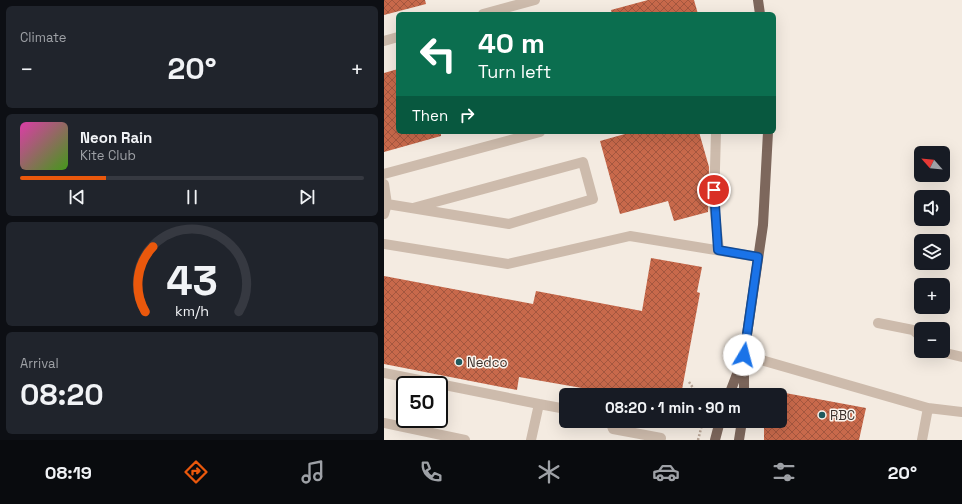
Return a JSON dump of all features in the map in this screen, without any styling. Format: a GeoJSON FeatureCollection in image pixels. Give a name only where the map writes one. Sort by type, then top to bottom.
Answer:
{"type":"FeatureCollection","features":[{"type":"Feature","properties":{"kind":"main road"},"geometry":{"type":"LineString","coordinates":[[758,0],[760,12]]}},
{"type":"Feature","properties":{"kind":"main road"},"geometry":{"type":"LineString","coordinates":[[744,388],[744,355],[763,225],[768,134]]}},
{"type":"Feature","properties":{"kind":"main road"},"geometry":{"type":"LineString","coordinates":[[732,388],[744,355]]}},
{"type":"Feature","properties":{"kind":"main road"},"geometry":{"type":"LineString","coordinates":[[715,440],[718,428]]}},
{"type":"Feature","properties":{"kind":"main road"},"geometry":{"type":"LineString","coordinates":[[739,440],[741,428]]}},
{"type":"Feature","properties":{"kind":"street"},"geometry":{"type":"LineString","coordinates":[[490,12],[535,0]]}},
{"type":"Feature","properties":{"kind":"street"},"geometry":{"type":"LineString","coordinates":[[384,41],[396,38]]}},
{"type":"Feature","properties":{"kind":"street"},"geometry":{"type":"LineString","coordinates":[[384,174],[533,134]]}},
{"type":"Feature","properties":{"kind":"street"},"geometry":{"type":"LineString","coordinates":[[716,134],[714,204],[718,250]]}},
{"type":"Feature","properties":{"kind":"street"},"geometry":{"type":"LineString","coordinates":[[387,204],[508,224],[593,199],[583,162],[413,208]]}},
{"type":"Feature","properties":{"kind":"street"},"geometry":{"type":"LineString","coordinates":[[384,184],[387,204],[384,214]]}},
{"type":"Feature","properties":{"kind":"street"},"geometry":{"type":"LineString","coordinates":[[384,244],[508,264],[630,236],[758,257]]}},
{"type":"Feature","properties":{"kind":"street"},"geometry":{"type":"LineString","coordinates":[[878,323],[914,331]]}},
{"type":"Feature","properties":{"kind":"street"},"geometry":{"type":"LineString","coordinates":[[950,354],[962,357]]}},
{"type":"Feature","properties":{"kind":"street"},"geometry":{"type":"LineString","coordinates":[[744,355],[928,408],[962,412]]}},
{"type":"Feature","properties":{"kind":"street"},"geometry":{"type":"LineString","coordinates":[[384,373],[559,408]]}},
{"type":"Feature","properties":{"kind":"street"},"geometry":{"type":"LineString","coordinates":[[531,440],[539,404]]}},
{"type":"Feature","properties":{"kind":"street"},"geometry":{"type":"LineString","coordinates":[[922,440],[928,408]]}},
{"type":"Feature","properties":{"kind":"street"},"geometry":{"type":"LineString","coordinates":[[384,423],[435,437],[465,440]]}},
{"type":"Feature","properties":{"kind":"street"},"geometry":{"type":"LineString","coordinates":[[613,428],[661,438]]}},
{"type":"Feature","properties":{"kind":"path"},"geometry":{"type":"LineString","coordinates":[[689,382],[693,388]]}},
{"type":"Feature","properties":{"kind":"path"},"geometry":{"type":"LineString","coordinates":[[698,440],[701,428]]}},
{"type":"Feature","properties":{"kind":"building"},"geometry":{"type":"Polygon","coordinates":[[[384,0],[425,0],[426,4],[384,15],[384,0]]]}},
{"type":"Feature","properties":{"kind":"building"},"geometry":{"type":"Polygon","coordinates":[[[648,0],[694,0],[697,12],[612,12],[611,10],[648,0]]]}},
{"type":"Feature","properties":{"kind":"building"},"geometry":{"type":"Polygon","coordinates":[[[396,70],[396,134],[441,134],[441,136],[384,152],[384,73],[396,70]]]}},
{"type":"Feature","properties":{"kind":"building"},"geometry":{"type":"Polygon","coordinates":[[[625,134],[700,134],[709,167],[708,212],[674,221],[668,201],[620,214],[600,141],[625,134]]]}},
{"type":"Feature","properties":{"kind":"building"},"geometry":{"type":"Polygon","coordinates":[[[651,258],[702,267],[697,292],[700,293],[682,388],[582,388],[519,377],[517,390],[384,364],[384,276],[533,304],[536,291],[642,311],[651,258]]]}},
{"type":"Feature","properties":{"kind":"building","name":"RBC"},"geometry":{"type":"Polygon","coordinates":[[[787,393],[866,408],[859,440],[764,440],[764,428],[787,428],[787,393]]]}},
{"type":"Feature","properties":{"kind":"place","name":"Nedco"},"geometry":{"type":"Point","coordinates":[459,362]}},
{"type":"Feature","properties":{"kind":"place","name":"RBC"},"geometry":{"type":"Point","coordinates":[822,415]}},
{"type":"Feature","properties":{"kind":"route"},"geometry":{"type":"LineString","coordinates":[[714,190],[718,250],[758,257],[744,355]]}}]}
